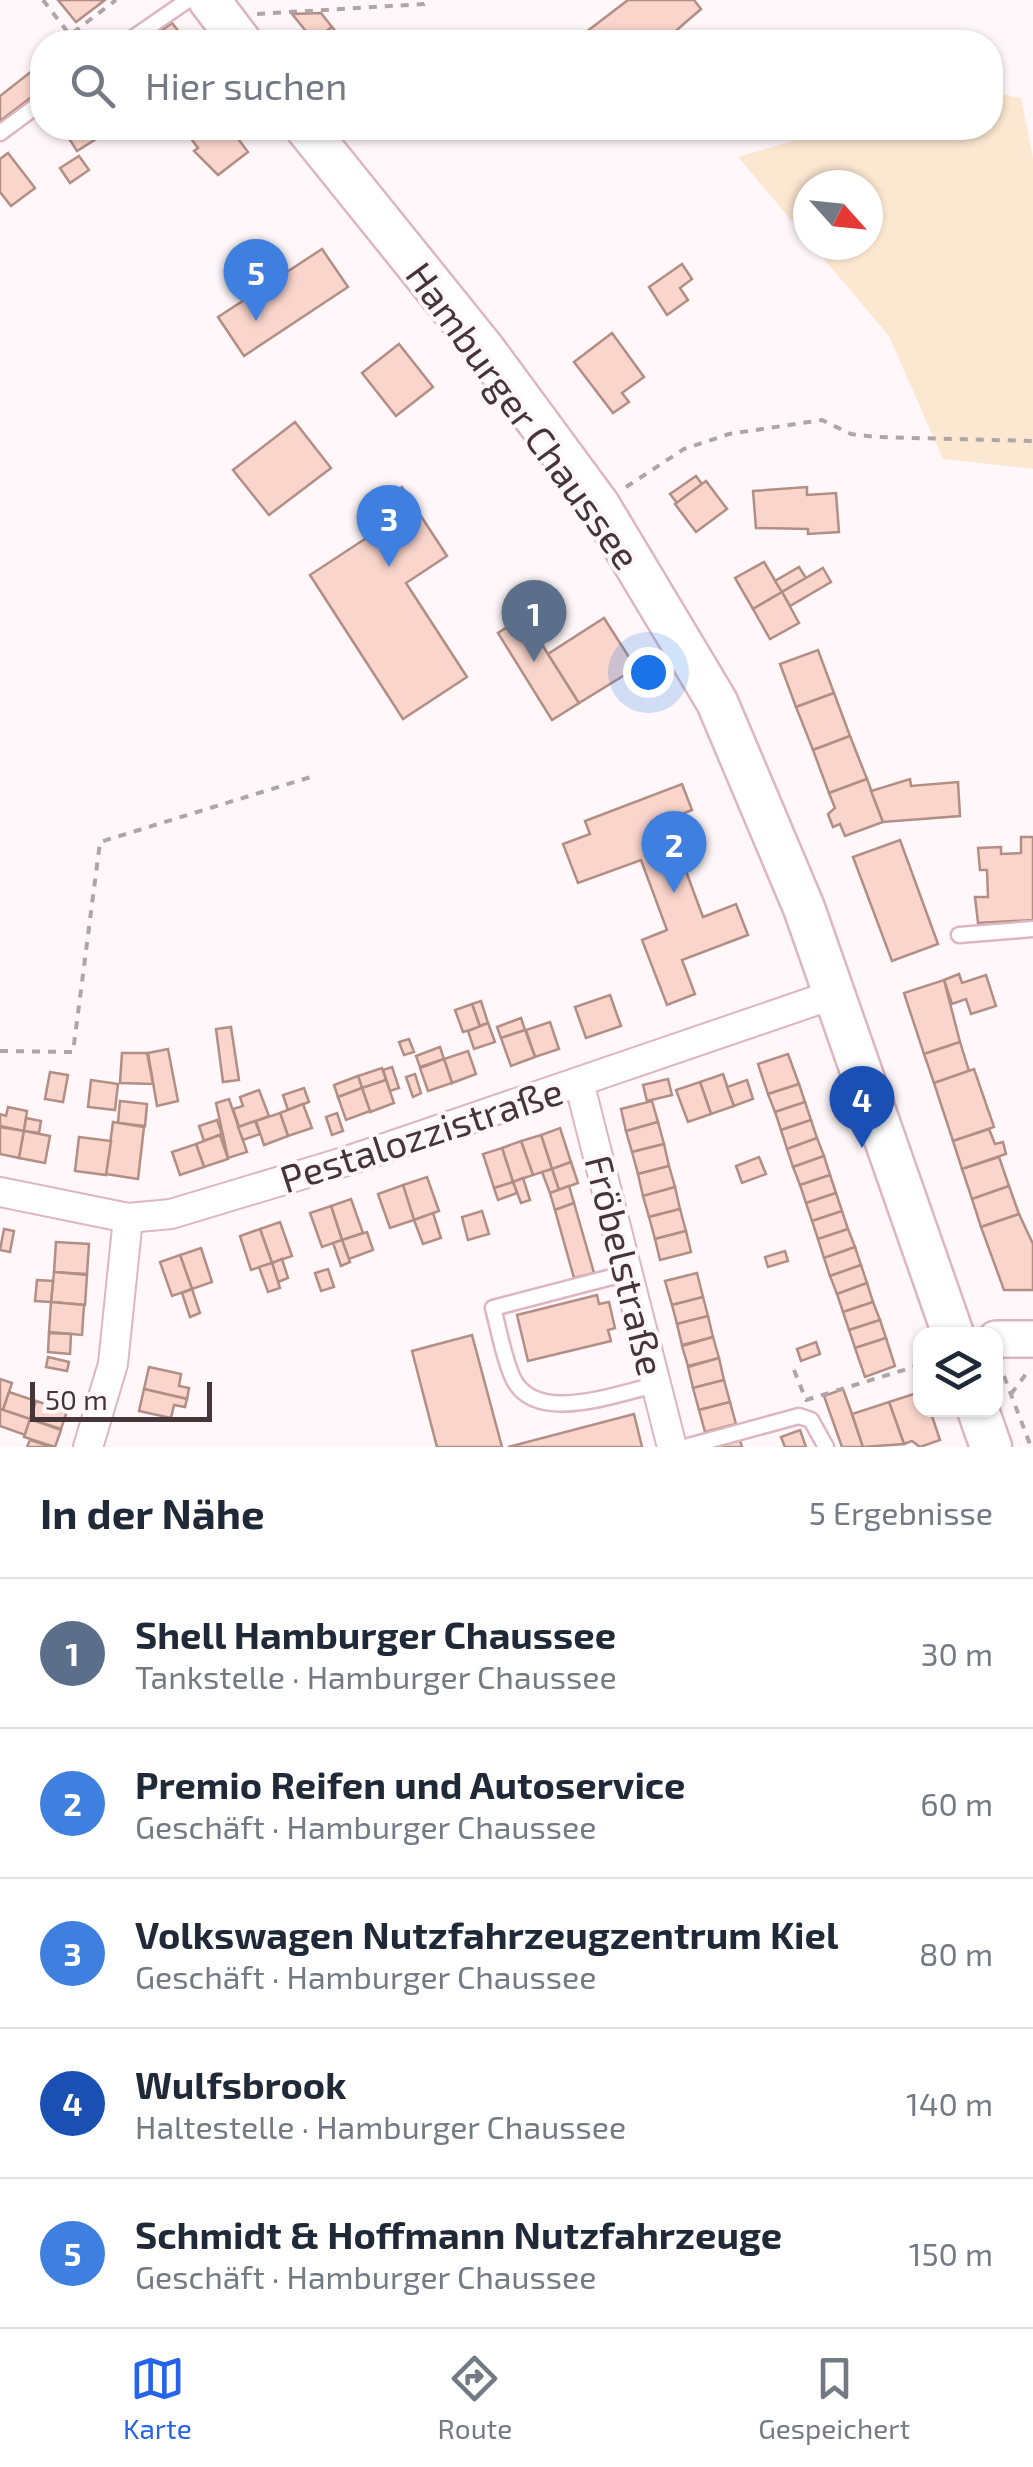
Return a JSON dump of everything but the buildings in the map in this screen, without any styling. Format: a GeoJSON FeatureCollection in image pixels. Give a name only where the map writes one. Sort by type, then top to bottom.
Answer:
{"type":"FeatureCollection","features":[{"type":"Feature","properties":{"kind":"main road","name":"Hamburger Chaussee"},"geometry":{"type":"LineString","coordinates":[[316,140],[484,349],[599,504],[717,702],[773,828],[951,1327]]}},
{"type":"Feature","properties":{"kind":"main road"},"geometry":{"type":"LineString","coordinates":[[992,1447],[993,1417]]}},
{"type":"Feature","properties":{"kind":"street","name":"Pestalozzistraße"},"geometry":{"type":"LineString","coordinates":[[0,1192],[128,1218],[171,1214],[330,1166],[835,994]]}},
{"type":"Feature","properties":{"kind":"street","name":"Fröbelstraße"},"geometry":{"type":"LineString","coordinates":[[580,1082],[672,1447]]}},
{"type":"Feature","properties":{"kind":"street"},"geometry":{"type":"LineString","coordinates":[[88,1447],[113,1364],[128,1218]]}},
{"type":"Feature","properties":{"kind":"street"},"geometry":{"type":"LineString","coordinates":[[1003,1339],[1033,1339]]}},
{"type":"Feature","properties":{"kind":"lane"},"geometry":{"type":"LineString","coordinates":[[164,30],[216,13]]}},
{"type":"Feature","properties":{"kind":"lane"},"geometry":{"type":"LineString","coordinates":[[0,133],[30,111]]}},
{"type":"Feature","properties":{"kind":"lane"},"geometry":{"type":"LineString","coordinates":[[959,935],[1033,929]]}},
{"type":"Feature","properties":{"kind":"lane"},"geometry":{"type":"LineString","coordinates":[[627,1273],[493,1308],[513,1380],[528,1396],[546,1404],[567,1403],[656,1385]]}},
{"type":"Feature","properties":{"kind":"lane"},"geometry":{"type":"LineString","coordinates":[[685,1447],[799,1416],[811,1420],[826,1447]]}},
{"type":"Feature","properties":{"kind":"path"},"geometry":{"type":"LineString","coordinates":[[43,0],[66,30]]}},
{"type":"Feature","properties":{"kind":"path"},"geometry":{"type":"LineString","coordinates":[[77,30],[116,0]]}},
{"type":"Feature","properties":{"kind":"path"},"geometry":{"type":"LineString","coordinates":[[216,13],[424,4],[430,0]]}},
{"type":"Feature","properties":{"kind":"path"},"geometry":{"type":"LineString","coordinates":[[49,8],[56,3]]}},
{"type":"Feature","properties":{"kind":"path"},"geometry":{"type":"LineString","coordinates":[[599,504],[684,449],[729,434],[822,420],[852,434],[875,437],[1033,442]]}},
{"type":"Feature","properties":{"kind":"path"},"geometry":{"type":"LineString","coordinates":[[0,1051],[73,1052],[100,842],[314,776]]}},
{"type":"Feature","properties":{"kind":"path"},"geometry":{"type":"LineString","coordinates":[[794,1370],[806,1400],[913,1367]]}},
{"type":"Feature","properties":{"kind":"path"},"geometry":{"type":"LineString","coordinates":[[1003,1395],[1033,1367]]}},
{"type":"Feature","properties":{"kind":"path"},"geometry":{"type":"LineString","coordinates":[[1003,1414],[1031,1447]]}},
{"type":"Feature","properties":{"kind":"shaded area"},"geometry":{"type":"Polygon","coordinates":[[[1003,94],[1021,98],[1033,158],[1033,469],[943,459],[889,336],[825,260],[883,260],[883,170],[793,170],[793,222],[738,157],[795,140],[1003,140],[1003,94]]]}},
{"type":"Feature","properties":{"kind":"place","name":"Schmidt & Hoffmann Nutzfahrzeuge"},"geometry":{"type":"Point","coordinates":[256,321]}},
{"type":"Feature","properties":{"kind":"place","name":"Volkswagen Nutzfahrzeugzentrum Kiel"},"geometry":{"type":"Point","coordinates":[389,567]}},
{"type":"Feature","properties":{"kind":"place","name":"Shell Hamburger Chaussee"},"geometry":{"type":"Point","coordinates":[534,662]}},
{"type":"Feature","properties":{"kind":"place","name":"Premio Reifen und Autoservice"},"geometry":{"type":"Point","coordinates":[674,893]}},
{"type":"Feature","properties":{"kind":"place","name":"Wulfsbrook"},"geometry":{"type":"Point","coordinates":[862,1148]}}]}
